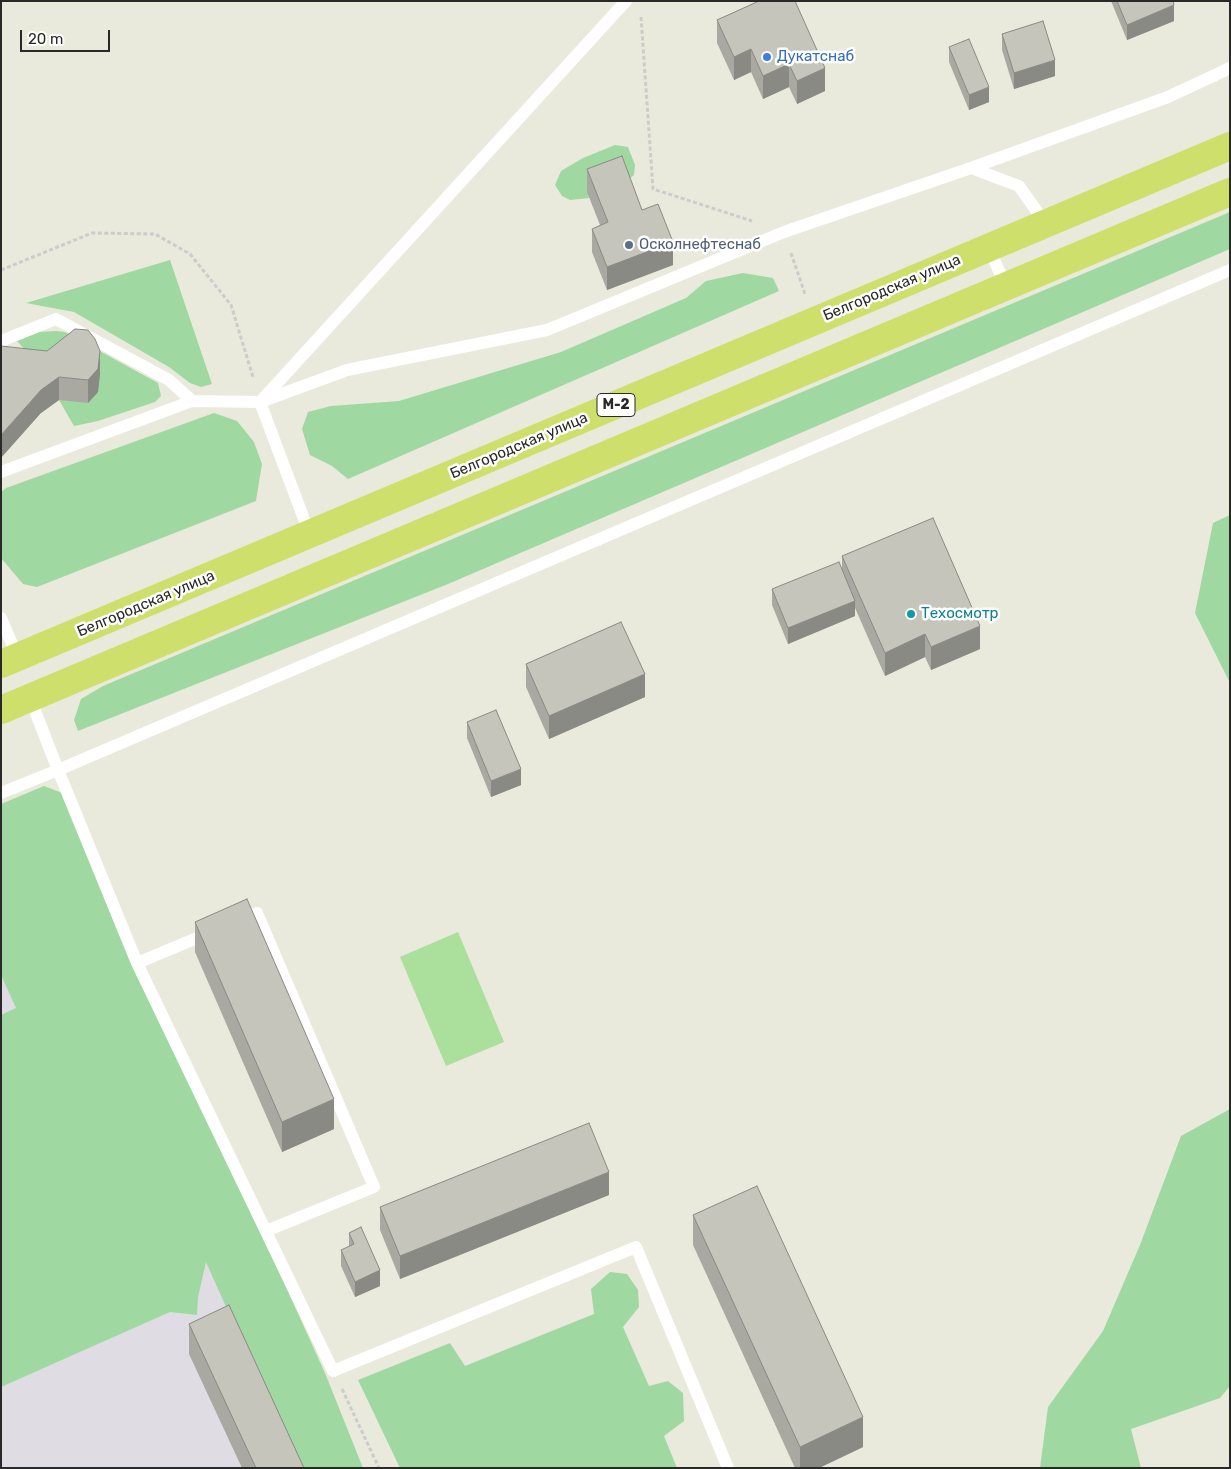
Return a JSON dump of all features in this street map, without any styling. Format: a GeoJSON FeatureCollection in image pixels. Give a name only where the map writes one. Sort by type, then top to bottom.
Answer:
{"type":"FeatureCollection","features":[{"type":"Feature","properties":{"kind":"main road","name":"Белгородская улица"},"geometry":{"type":"LineString","coordinates":[[9,661],[1230,146]]}},
{"type":"Feature","properties":{"kind":"main road"},"geometry":{"type":"LineString","coordinates":[[1,710],[1230,192]]}},
{"type":"Feature","properties":{"kind":"lane"},"geometry":{"type":"LineString","coordinates":[[260,402],[626,1]]}},
{"type":"Feature","properties":{"kind":"lane"},"geometry":{"type":"LineString","coordinates":[[1,472],[192,401],[260,402],[347,370],[547,330],[784,232],[971,168],[1168,96],[1230,68]]}},
{"type":"Feature","properties":{"kind":"lane"},"geometry":{"type":"LineString","coordinates":[[971,168],[1019,186],[1044,223]]}},
{"type":"Feature","properties":{"kind":"lane"},"geometry":{"type":"LineString","coordinates":[[989,248],[1006,287]]}},
{"type":"Feature","properties":{"kind":"lane"},"geometry":{"type":"LineString","coordinates":[[1,793],[1230,270]]}},
{"type":"Feature","properties":{"kind":"lane"},"geometry":{"type":"LineString","coordinates":[[1,341],[56,319],[168,380],[192,401]]}},
{"type":"Feature","properties":{"kind":"lane"},"geometry":{"type":"LineString","coordinates":[[260,402],[310,535]]}},
{"type":"Feature","properties":{"kind":"lane"},"geometry":{"type":"LineString","coordinates":[[1,618],[9,661]]}},
{"type":"Feature","properties":{"kind":"lane"},"geometry":{"type":"LineString","coordinates":[[30,698],[137,963],[333,1371],[636,1247],[728,1468]]}},
{"type":"Feature","properties":{"kind":"lane"},"geometry":{"type":"LineString","coordinates":[[137,963],[257,913],[374,1187],[266,1231]]}},
{"type":"Feature","properties":{"kind":"path"},"geometry":{"type":"LineString","coordinates":[[641,11],[653,189],[784,232],[813,321]]}},
{"type":"Feature","properties":{"kind":"path"},"geometry":{"type":"LineString","coordinates":[[1,270],[92,233],[155,234],[190,254],[231,305],[260,402]]}},
{"type":"Feature","properties":{"kind":"path"},"geometry":{"type":"LineString","coordinates":[[333,1371],[379,1468]]}},
{"type":"Feature","properties":{"kind":"shaded area"},"geometry":{"type":"Polygon","coordinates":[[[1,807],[323,1468],[1,1468],[1,807]]]}},
{"type":"Feature","properties":{"kind":"green space"},"geometry":{"type":"Polygon","coordinates":[[[615,145],[628,147],[635,165],[634,175],[623,184],[588,192],[589,198],[570,200],[562,196],[555,185],[561,171],[583,158],[615,145]]]}},
{"type":"Feature","properties":{"kind":"green space"},"geometry":{"type":"Polygon","coordinates":[[[1230,212],[1230,249],[448,584],[78,731],[74,720],[81,699],[103,686],[1230,212]]]}},
{"type":"Feature","properties":{"kind":"green space"},"geometry":{"type":"Polygon","coordinates":[[[170,260],[212,384],[201,387],[190,383],[169,367],[74,312],[26,303],[170,260]]]}},
{"type":"Feature","properties":{"kind":"green space"},"geometry":{"type":"Polygon","coordinates":[[[743,273],[773,278],[779,291],[348,479],[332,466],[310,455],[302,429],[308,412],[331,406],[399,401],[561,352],[686,298],[706,281],[743,273]]]}},
{"type":"Feature","properties":{"kind":"green space"},"geometry":{"type":"Polygon","coordinates":[[[39,332],[65,332],[158,383],[161,396],[155,402],[98,421],[74,426],[47,374],[17,341],[39,332]]]}},
{"type":"Feature","properties":{"kind":"green space"},"geometry":{"type":"Polygon","coordinates":[[[214,413],[237,421],[254,442],[262,464],[256,501],[37,587],[23,584],[1,558],[1,492],[6,488],[214,413]]]}},
{"type":"Feature","properties":{"kind":"green space"},"geometry":{"type":"Polygon","coordinates":[[[1230,515],[1230,683],[1195,613],[1213,523],[1230,515]]]}},
{"type":"Feature","properties":{"kind":"green space"},"geometry":{"type":"Polygon","coordinates":[[[44,786],[62,793],[325,1373],[363,1468],[298,1468],[206,1262],[198,1297],[197,1315],[170,1312],[1,1387],[1,1015],[16,1008],[1,975],[1,804],[44,786]]]}},
{"type":"Feature","properties":{"kind":"green space"},"geometry":{"type":"Polygon","coordinates":[[[458,932],[504,1042],[446,1066],[400,957],[458,932]]]}},
{"type":"Feature","properties":{"kind":"green space"},"geometry":{"type":"Polygon","coordinates":[[[1230,1109],[1230,1386],[1220,1398],[1131,1429],[1141,1468],[1040,1468],[1048,1407],[1103,1331],[1140,1245],[1181,1136],[1230,1109]]]}},
{"type":"Feature","properties":{"kind":"green space"},"geometry":{"type":"Polygon","coordinates":[[[610,1272],[627,1274],[638,1290],[639,1307],[623,1327],[649,1386],[668,1381],[683,1393],[684,1421],[664,1436],[677,1468],[400,1468],[358,1380],[450,1343],[465,1366],[594,1314],[591,1289],[610,1272]]]}},
{"type":"Feature","properties":{"kind":"building"},"geometry":{"type":"Polygon","coordinates":[[[759,1],[795,1],[825,68],[797,81],[789,64],[763,76],[751,49],[734,57],[717,20],[759,1]]]}},
{"type":"Feature","properties":{"kind":"building"},"geometry":{"type":"Polygon","coordinates":[[[1117,1],[1173,1],[1174,5],[1127,25],[1117,1]]]}},
{"type":"Feature","properties":{"kind":"building"},"geometry":{"type":"Polygon","coordinates":[[[1043,21],[1055,60],[1014,73],[1002,34],[1043,21]]]}},
{"type":"Feature","properties":{"kind":"building"},"geometry":{"type":"Polygon","coordinates":[[[969,39],[989,87],[969,95],[949,47],[969,39]]]}},
{"type":"Feature","properties":{"kind":"building"},"geometry":{"type":"Polygon","coordinates":[[[622,156],[642,210],[658,204],[673,242],[607,267],[592,229],[608,222],[587,169],[622,156]]]}},
{"type":"Feature","properties":{"kind":"building"},"geometry":{"type":"Polygon","coordinates":[[[75,329],[88,330],[95,339],[100,351],[98,369],[88,380],[59,377],[41,390],[1,435],[1,346],[47,351],[75,329]]]}},
{"type":"Feature","properties":{"kind":"building","name":"Техосмотр"},"geometry":{"type":"Polygon","coordinates":[[[933,518],[980,626],[931,647],[925,634],[885,653],[842,556],[933,518]]]}},
{"type":"Feature","properties":{"kind":"building"},"geometry":{"type":"Polygon","coordinates":[[[839,562],[855,601],[788,628],[772,589],[839,562]]]}},
{"type":"Feature","properties":{"kind":"building"},"geometry":{"type":"Polygon","coordinates":[[[621,622],[645,674],[549,716],[526,664],[621,622]]]}},
{"type":"Feature","properties":{"kind":"building"},"geometry":{"type":"Polygon","coordinates":[[[496,710],[521,769],[491,781],[467,722],[496,710]]]}},
{"type":"Feature","properties":{"kind":"building"},"geometry":{"type":"Polygon","coordinates":[[[247,899],[334,1099],[282,1122],[195,922],[247,899]]]}},
{"type":"Feature","properties":{"kind":"building"},"geometry":{"type":"Polygon","coordinates":[[[589,1123],[609,1172],[400,1256],[380,1207],[589,1123]]]}},
{"type":"Feature","properties":{"kind":"building"},"geometry":{"type":"Polygon","coordinates":[[[757,1186],[863,1417],[800,1447],[693,1215],[757,1186]]]}},
{"type":"Feature","properties":{"kind":"building"},"geometry":{"type":"Polygon","coordinates":[[[361,1227],[380,1270],[355,1282],[341,1250],[354,1244],[349,1233],[361,1227]]]}},
{"type":"Feature","properties":{"kind":"building"},"geometry":{"type":"Polygon","coordinates":[[[229,1305],[304,1468],[256,1468],[189,1324],[229,1305]]]}},
{"type":"Feature","properties":{"kind":"place","name":"Дукатснаб"},"geometry":{"type":"Point","coordinates":[767,57]}},
{"type":"Feature","properties":{"kind":"place","name":"Осколнефтеснаб"},"geometry":{"type":"Point","coordinates":[629,245]}},
{"type":"Feature","properties":{"kind":"place","name":"Техосмотр"},"geometry":{"type":"Point","coordinates":[911,614]}}]}
